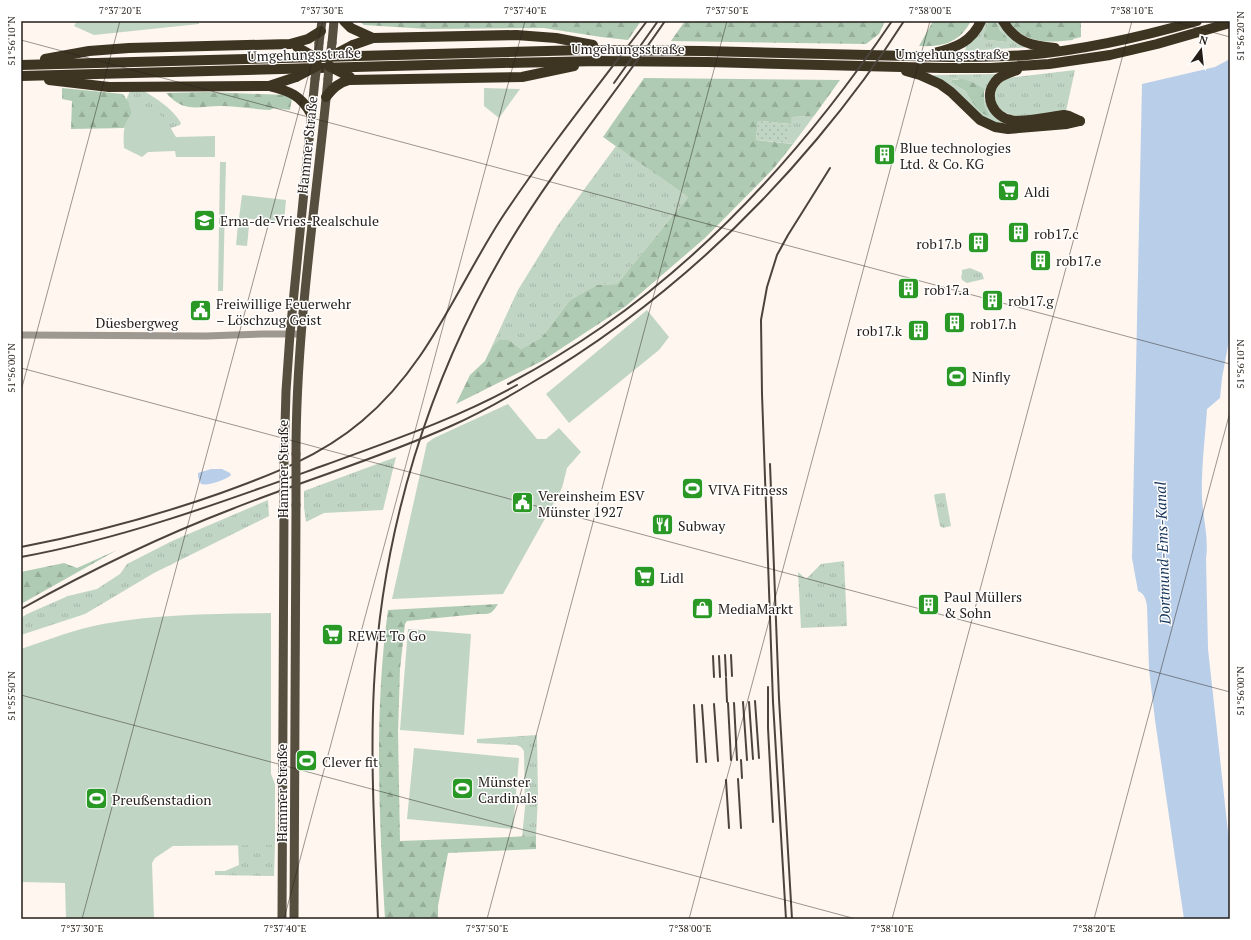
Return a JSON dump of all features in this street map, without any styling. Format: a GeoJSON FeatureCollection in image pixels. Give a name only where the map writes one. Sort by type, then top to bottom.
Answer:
{"type":"FeatureCollection","features":[{"type":"Feature","properties":{"kind":"highway"},"geometry":{"type":"LineString","coordinates":[[344,21],[351,28],[373,38]]}},
{"type":"Feature","properties":{"kind":"highway"},"geometry":{"type":"LineString","coordinates":[[920,56],[959,46],[972,36],[981,21]]}},
{"type":"Feature","properties":{"kind":"highway"},"geometry":{"type":"LineString","coordinates":[[1003,21],[1013,34],[1028,44],[1076,49]]}},
{"type":"Feature","properties":{"kind":"highway","name":"Umgehungsstraße"},"geometry":{"type":"LineString","coordinates":[[21,64],[520,51],[618,50],[920,56],[1004,56],[1076,49],[1111,43],[1197,21]]}},
{"type":"Feature","properties":{"kind":"highway","name":"Umgehungsstraße"},"geometry":{"type":"LineString","coordinates":[[21,77],[509,62],[599,61],[964,68],[1027,66],[1075,61],[1110,55],[1157,44],[1230,23]]}},
{"type":"Feature","properties":{"kind":"highway"},"geometry":{"type":"LineString","coordinates":[[21,64],[89,51],[129,48],[294,45],[308,39],[321,26]]}},
{"type":"Feature","properties":{"kind":"highway"},"geometry":{"type":"LineString","coordinates":[[269,86],[296,77],[353,45],[373,38],[516,35],[556,38],[618,50]]}},
{"type":"Feature","properties":{"kind":"highway"},"geometry":{"type":"LineString","coordinates":[[294,45],[355,79]]}},
{"type":"Feature","properties":{"kind":"highway"},"geometry":{"type":"LineString","coordinates":[[326,97],[342,82],[355,79],[522,77],[599,61]]}},
{"type":"Feature","properties":{"kind":"highway"},"geometry":{"type":"LineString","coordinates":[[886,67],[920,75],[940,84],[951,92],[980,120],[994,127],[1008,129],[1067,124],[1080,121],[1064,115],[1014,121],[1003,118],[996,113],[990,101],[990,93],[993,84],[1004,75],[1027,66]]}},
{"type":"Feature","properties":{"kind":"highway"},"geometry":{"type":"LineString","coordinates":[[21,77],[109,87],[269,86],[286,90],[294,94],[305,105],[311,114]]}},
{"type":"Feature","properties":{"kind":"main road","name":"Hammer Straße"},"geometry":{"type":"LineString","coordinates":[[282,919],[284,459],[286,391],[290,334],[315,79],[332,43],[334,21]]}},
{"type":"Feature","properties":{"kind":"main road","name":"Hammer Straße"},"geometry":{"type":"LineString","coordinates":[[294,919],[296,412],[301,334],[328,79],[319,43],[321,26]]}},
{"type":"Feature","properties":{"kind":"street","name":"Düesbergweg"},"geometry":{"type":"LineString","coordinates":[[21,335],[206,336],[301,334]]}},
{"type":"Feature","properties":{"kind":"green space"},"geometry":{"type":"Polygon","coordinates":[[[77,21],[199,21],[199,24],[94,35],[74,26],[77,21]]]}},
{"type":"Feature","properties":{"kind":"green space"},"geometry":{"type":"Polygon","coordinates":[[[359,21],[641,21],[628,40],[544,28],[428,29],[364,25],[359,21]]]}},
{"type":"Feature","properties":{"kind":"green space"},"geometry":{"type":"Polygon","coordinates":[[[685,21],[885,21],[879,34],[866,44],[671,41],[685,21]]]}},
{"type":"Feature","properties":{"kind":"green space"},"geometry":{"type":"Polygon","coordinates":[[[933,21],[971,21],[956,39],[950,42],[936,46],[919,46],[933,21]]]}},
{"type":"Feature","properties":{"kind":"green space"},"geometry":{"type":"Polygon","coordinates":[[[985,21],[989,21],[987,27],[988,40],[1007,42],[1005,36],[995,21],[998,21],[1031,47],[965,51],[966,46],[985,21]]]}},
{"type":"Feature","properties":{"kind":"green space"},"geometry":{"type":"Polygon","coordinates":[[[989,21],[995,21],[1007,38],[1007,42],[988,40],[984,38],[989,21]]]}},
{"type":"Feature","properties":{"kind":"green space"},"geometry":{"type":"Polygon","coordinates":[[[1009,21],[1081,21],[1081,37],[1073,40],[1055,42],[1037,40],[1022,34],[1015,29],[1009,21]]]}},
{"type":"Feature","properties":{"kind":"green space"},"geometry":{"type":"Polygon","coordinates":[[[1075,70],[1066,111],[1025,116],[1005,113],[998,107],[995,92],[1000,84],[1007,78],[1075,70]]]}},
{"type":"Feature","properties":{"kind":"green space"},"geometry":{"type":"Polygon","coordinates":[[[998,74],[988,88],[1007,124],[999,124],[985,119],[934,77],[934,75],[998,74]],[[958,79],[952,80],[951,82],[966,92],[983,113],[990,116],[984,104],[985,91],[958,79]]]}},
{"type":"Feature","properties":{"kind":"green space"},"geometry":{"type":"Polygon","coordinates":[[[644,78],[840,80],[814,116],[792,117],[791,124],[758,121],[756,140],[793,144],[774,168],[705,238],[626,306],[542,361],[456,404],[470,375],[485,361],[493,346],[499,340],[509,340],[521,349],[542,337],[570,300],[597,285],[617,284],[688,197],[603,137],[644,78]]]}},
{"type":"Feature","properties":{"kind":"green space"},"geometry":{"type":"Polygon","coordinates":[[[962,79],[972,82],[984,89],[984,104],[990,116],[982,113],[965,91],[951,82],[952,80],[962,79]]]}},
{"type":"Feature","properties":{"kind":"green space"},"geometry":{"type":"Polygon","coordinates":[[[62,88],[123,94],[129,103],[132,114],[124,128],[71,129],[72,101],[62,99],[62,88]]]}},
{"type":"Feature","properties":{"kind":"green space"},"geometry":{"type":"Polygon","coordinates":[[[484,88],[520,89],[499,118],[484,106],[484,88]]]}},
{"type":"Feature","properties":{"kind":"green space"},"geometry":{"type":"Polygon","coordinates":[[[142,90],[168,108],[181,123],[180,125],[171,128],[132,115],[129,104],[126,100],[130,91],[142,90]]]}},
{"type":"Feature","properties":{"kind":"green space"},"geometry":{"type":"Polygon","coordinates":[[[206,92],[286,95],[292,98],[290,110],[274,108],[270,110],[224,106],[187,107],[173,100],[166,93],[206,92]]]}},
{"type":"Feature","properties":{"kind":"green space"},"geometry":{"type":"Polygon","coordinates":[[[147,109],[162,117],[168,123],[176,137],[215,136],[215,157],[176,157],[175,151],[148,152],[142,157],[124,148],[126,122],[133,114],[147,109]]]}},
{"type":"Feature","properties":{"kind":"green space"},"geometry":{"type":"Polygon","coordinates":[[[814,116],[793,144],[786,143],[792,117],[814,116]]]}},
{"type":"Feature","properties":{"kind":"green space"},"geometry":{"type":"Polygon","coordinates":[[[758,121],[791,124],[786,143],[756,140],[758,121]]]}},
{"type":"Feature","properties":{"kind":"green space"},"geometry":{"type":"Polygon","coordinates":[[[616,146],[688,197],[617,284],[597,285],[570,300],[542,337],[521,349],[509,340],[485,361],[518,290],[558,225],[616,146]]]}},
{"type":"Feature","properties":{"kind":"green space"},"geometry":{"type":"Polygon","coordinates":[[[220,162],[226,162],[223,291],[218,291],[220,162]]]}},
{"type":"Feature","properties":{"kind":"green space"},"geometry":{"type":"Polygon","coordinates":[[[242,195],[286,200],[284,222],[239,218],[242,195]]]}},
{"type":"Feature","properties":{"kind":"green space"},"geometry":{"type":"Polygon","coordinates":[[[238,225],[249,226],[247,246],[236,245],[238,225]]]}},
{"type":"Feature","properties":{"kind":"green space"},"geometry":{"type":"Polygon","coordinates":[[[970,268],[982,273],[984,279],[967,283],[962,280],[962,270],[970,268]]]}},
{"type":"Feature","properties":{"kind":"green space"},"geometry":{"type":"Polygon","coordinates":[[[647,310],[669,337],[659,350],[569,423],[546,394],[647,310]]]}},
{"type":"Feature","properties":{"kind":"green space"},"geometry":{"type":"Polygon","coordinates":[[[508,404],[537,439],[546,439],[559,428],[581,452],[567,468],[562,488],[503,594],[392,599],[427,443],[434,438],[508,404]]]}},
{"type":"Feature","properties":{"kind":"green space"},"geometry":{"type":"Polygon","coordinates":[[[396,457],[383,510],[324,513],[306,522],[304,491],[396,457]]]}},
{"type":"Feature","properties":{"kind":"green space"},"geometry":{"type":"Polygon","coordinates":[[[945,493],[951,526],[943,528],[940,526],[934,495],[945,493]]]}},
{"type":"Feature","properties":{"kind":"green space"},"geometry":{"type":"Polygon","coordinates":[[[268,500],[269,516],[154,573],[85,614],[21,635],[21,618],[27,614],[68,596],[97,589],[120,574],[127,564],[172,541],[268,500]]]}},
{"type":"Feature","properties":{"kind":"green space"},"geometry":{"type":"Polygon","coordinates":[[[117,550],[21,604],[21,572],[64,563],[77,568],[117,550]]]}},
{"type":"Feature","properties":{"kind":"green space"},"geometry":{"type":"Polygon","coordinates":[[[844,561],[847,626],[801,628],[798,572],[806,579],[821,564],[844,561]]]}},
{"type":"Feature","properties":{"kind":"green space"},"geometry":{"type":"Polygon","coordinates":[[[498,604],[492,612],[488,614],[407,621],[405,624],[400,669],[398,732],[400,841],[536,836],[536,849],[448,853],[438,906],[438,919],[385,919],[381,842],[379,725],[388,610],[498,604]]]}},
{"type":"Feature","properties":{"kind":"green space"},"geometry":{"type":"Polygon","coordinates":[[[271,613],[271,774],[275,784],[275,845],[173,846],[155,858],[152,863],[154,919],[66,919],[65,883],[21,882],[21,649],[62,635],[103,624],[145,618],[187,615],[271,613]]]}},
{"type":"Feature","properties":{"kind":"green space"},"geometry":{"type":"Polygon","coordinates":[[[408,629],[471,634],[464,735],[400,730],[408,629]]]}},
{"type":"Feature","properties":{"kind":"green space"},"geometry":{"type":"Polygon","coordinates":[[[537,735],[538,797],[536,836],[522,837],[525,807],[524,751],[517,745],[477,743],[477,739],[537,735]]]}},
{"type":"Feature","properties":{"kind":"green space","name":"Münster Cardinals"},"geometry":{"type":"Polygon","coordinates":[[[414,748],[519,758],[513,829],[407,819],[414,748]]]}},
{"type":"Feature","properties":{"kind":"green space"},"geometry":{"type":"Polygon","coordinates":[[[238,845],[275,845],[274,876],[215,875],[215,871],[225,871],[239,865],[238,845]]]}},
{"type":"Feature","properties":{"kind":"water","name":"Dortmund-Ems-Kanal"},"geometry":{"type":"Polygon","coordinates":[[[1230,59],[1230,335],[1220,398],[1207,409],[1202,487],[1207,544],[1208,649],[1230,850],[1230,919],[1184,919],[1155,720],[1149,669],[1146,599],[1144,595],[1138,591],[1132,558],[1142,84],[1215,67],[1230,59]]]}},
{"type":"Feature","properties":{"kind":"water"},"geometry":{"type":"Polygon","coordinates":[[[211,469],[222,469],[231,475],[217,482],[201,484],[198,473],[211,469]]]}},
{"type":"Feature","properties":{"kind":"railway"},"geometry":{"type":"LineString","coordinates":[[21,547],[122,524],[240,486],[277,472],[313,454],[330,444],[362,421],[385,399],[405,376],[423,351],[501,219],[572,119],[647,21]]}},
{"type":"Feature","properties":{"kind":"railway"},"geometry":{"type":"LineString","coordinates":[[614,83],[658,21]]}},
{"type":"Feature","properties":{"kind":"railway"},"geometry":{"type":"LineString","coordinates":[[378,919],[373,773],[374,685],[379,627],[387,570],[399,513],[414,457],[433,402],[455,348],[480,296],[508,245],[545,187],[665,21]]}},
{"type":"Feature","properties":{"kind":"railway"},"geometry":{"type":"LineString","coordinates":[[508,384],[556,357],[602,327],[645,295],[724,225],[761,188],[830,107],[892,21]]}},
{"type":"Feature","properties":{"kind":"railway"},"geometry":{"type":"LineString","coordinates":[[21,609],[98,568],[178,531],[259,498],[370,459],[424,438],[471,417],[569,360],[646,305],[683,275],[753,210],[786,175],[840,111],[873,67],[904,21]]}},
{"type":"Feature","properties":{"kind":"railway"},"geometry":{"type":"LineString","coordinates":[[786,919],[773,702],[762,394],[761,320],[767,287],[777,255],[830,168]]}},
{"type":"Feature","properties":{"kind":"railway"},"geometry":{"type":"LineString","coordinates":[[21,557],[99,540],[213,505],[422,429],[447,419],[517,385]]}},
{"type":"Feature","properties":{"kind":"railway"},"geometry":{"type":"LineString","coordinates":[[770,464],[779,699],[792,919]]}},
{"type":"Feature","properties":{"kind":"railway"},"geometry":{"type":"LineString","coordinates":[[725,655],[726,676]]}},
{"type":"Feature","properties":{"kind":"railway"},"geometry":{"type":"LineString","coordinates":[[731,655],[732,676]]}},
{"type":"Feature","properties":{"kind":"railway"},"geometry":{"type":"LineString","coordinates":[[713,656],[714,677]]}},
{"type":"Feature","properties":{"kind":"railway"},"geometry":{"type":"LineString","coordinates":[[719,656],[720,677]]}},
{"type":"Feature","properties":{"kind":"railway"},"geometry":{"type":"LineString","coordinates":[[726,678],[727,702]]}},
{"type":"Feature","properties":{"kind":"railway"},"geometry":{"type":"LineString","coordinates":[[768,687],[768,728],[773,822]]}},
{"type":"Feature","properties":{"kind":"railway"},"geometry":{"type":"LineString","coordinates":[[755,701],[759,758]]}},
{"type":"Feature","properties":{"kind":"railway"},"geometry":{"type":"LineString","coordinates":[[743,702],[747,760]]}},
{"type":"Feature","properties":{"kind":"railway"},"geometry":{"type":"LineString","coordinates":[[749,702],[753,759]]}},
{"type":"Feature","properties":{"kind":"railway"},"geometry":{"type":"LineString","coordinates":[[728,703],[731,760]]}},
{"type":"Feature","properties":{"kind":"railway"},"geometry":{"type":"LineString","coordinates":[[734,703],[737,760]]}},
{"type":"Feature","properties":{"kind":"railway"},"geometry":{"type":"LineString","coordinates":[[714,704],[718,761]]}},
{"type":"Feature","properties":{"kind":"railway"},"geometry":{"type":"LineString","coordinates":[[694,705],[697,762]]}},
{"type":"Feature","properties":{"kind":"railway"},"geometry":{"type":"LineString","coordinates":[[702,705],[706,762]]}},
{"type":"Feature","properties":{"kind":"railway"},"geometry":{"type":"LineString","coordinates":[[741,760],[742,778]]}},
{"type":"Feature","properties":{"kind":"railway"},"geometry":{"type":"LineString","coordinates":[[738,779],[741,828]]}},
{"type":"Feature","properties":{"kind":"railway"},"geometry":{"type":"LineString","coordinates":[[726,780],[729,828]]}},
{"type":"Feature","properties":{"kind":"place","name":"Blue technologies Ltd. & Co. KG"},"geometry":{"type":"Point","coordinates":[885,155]}},
{"type":"Feature","properties":{"kind":"place","name":"Aldi"},"geometry":{"type":"Point","coordinates":[1008,191]}},
{"type":"Feature","properties":{"kind":"place","name":"Erna-de-Vries-Realschule"},"geometry":{"type":"Point","coordinates":[204,220]}},
{"type":"Feature","properties":{"kind":"place","name":"rob17.c"},"geometry":{"type":"Point","coordinates":[1019,233]}},
{"type":"Feature","properties":{"kind":"place","name":"rob17.b"},"geometry":{"type":"Point","coordinates":[978,243]}},
{"type":"Feature","properties":{"kind":"place","name":"rob17.e"},"geometry":{"type":"Point","coordinates":[1041,260]}},
{"type":"Feature","properties":{"kind":"place","name":"rob17.a"},"geometry":{"type":"Point","coordinates":[909,289]}},
{"type":"Feature","properties":{"kind":"place","name":"rob17.g"},"geometry":{"type":"Point","coordinates":[993,300]}},
{"type":"Feature","properties":{"kind":"place","name":"Freiwillige Feuerwehr – Löschzug Geist"},"geometry":{"type":"Point","coordinates":[201,311]}},
{"type":"Feature","properties":{"kind":"place","name":"rob17.h"},"geometry":{"type":"Point","coordinates":[954,323]}},
{"type":"Feature","properties":{"kind":"place","name":"rob17.k"},"geometry":{"type":"Point","coordinates":[918,330]}},
{"type":"Feature","properties":{"kind":"place","name":"Ninfly"},"geometry":{"type":"Point","coordinates":[956,376]}},
{"type":"Feature","properties":{"kind":"place","name":"VIVA Fitness"},"geometry":{"type":"Point","coordinates":[693,489]}},
{"type":"Feature","properties":{"kind":"place","name":"Vereinsheim ESV Münster 1927"},"geometry":{"type":"Point","coordinates":[522,503]}},
{"type":"Feature","properties":{"kind":"place","name":"Subway"},"geometry":{"type":"Point","coordinates":[662,525]}},
{"type":"Feature","properties":{"kind":"place","name":"Lidl"},"geometry":{"type":"Point","coordinates":[644,577]}},
{"type":"Feature","properties":{"kind":"place","name":"Paul Müllers & Sohn"},"geometry":{"type":"Point","coordinates":[928,604]}},
{"type":"Feature","properties":{"kind":"place","name":"MediaMarkt"},"geometry":{"type":"Point","coordinates":[702,608]}},
{"type":"Feature","properties":{"kind":"place","name":"REWE To Go"},"geometry":{"type":"Point","coordinates":[333,635]}},
{"type":"Feature","properties":{"kind":"place","name":"Clever fit"},"geometry":{"type":"Point","coordinates":[307,761]}},
{"type":"Feature","properties":{"kind":"place","name":"Münster Cardinals"},"geometry":{"type":"Point","coordinates":[463,789]}},
{"type":"Feature","properties":{"kind":"place","name":"Preußenstadion"},"geometry":{"type":"Point","coordinates":[97,799]}}]}
